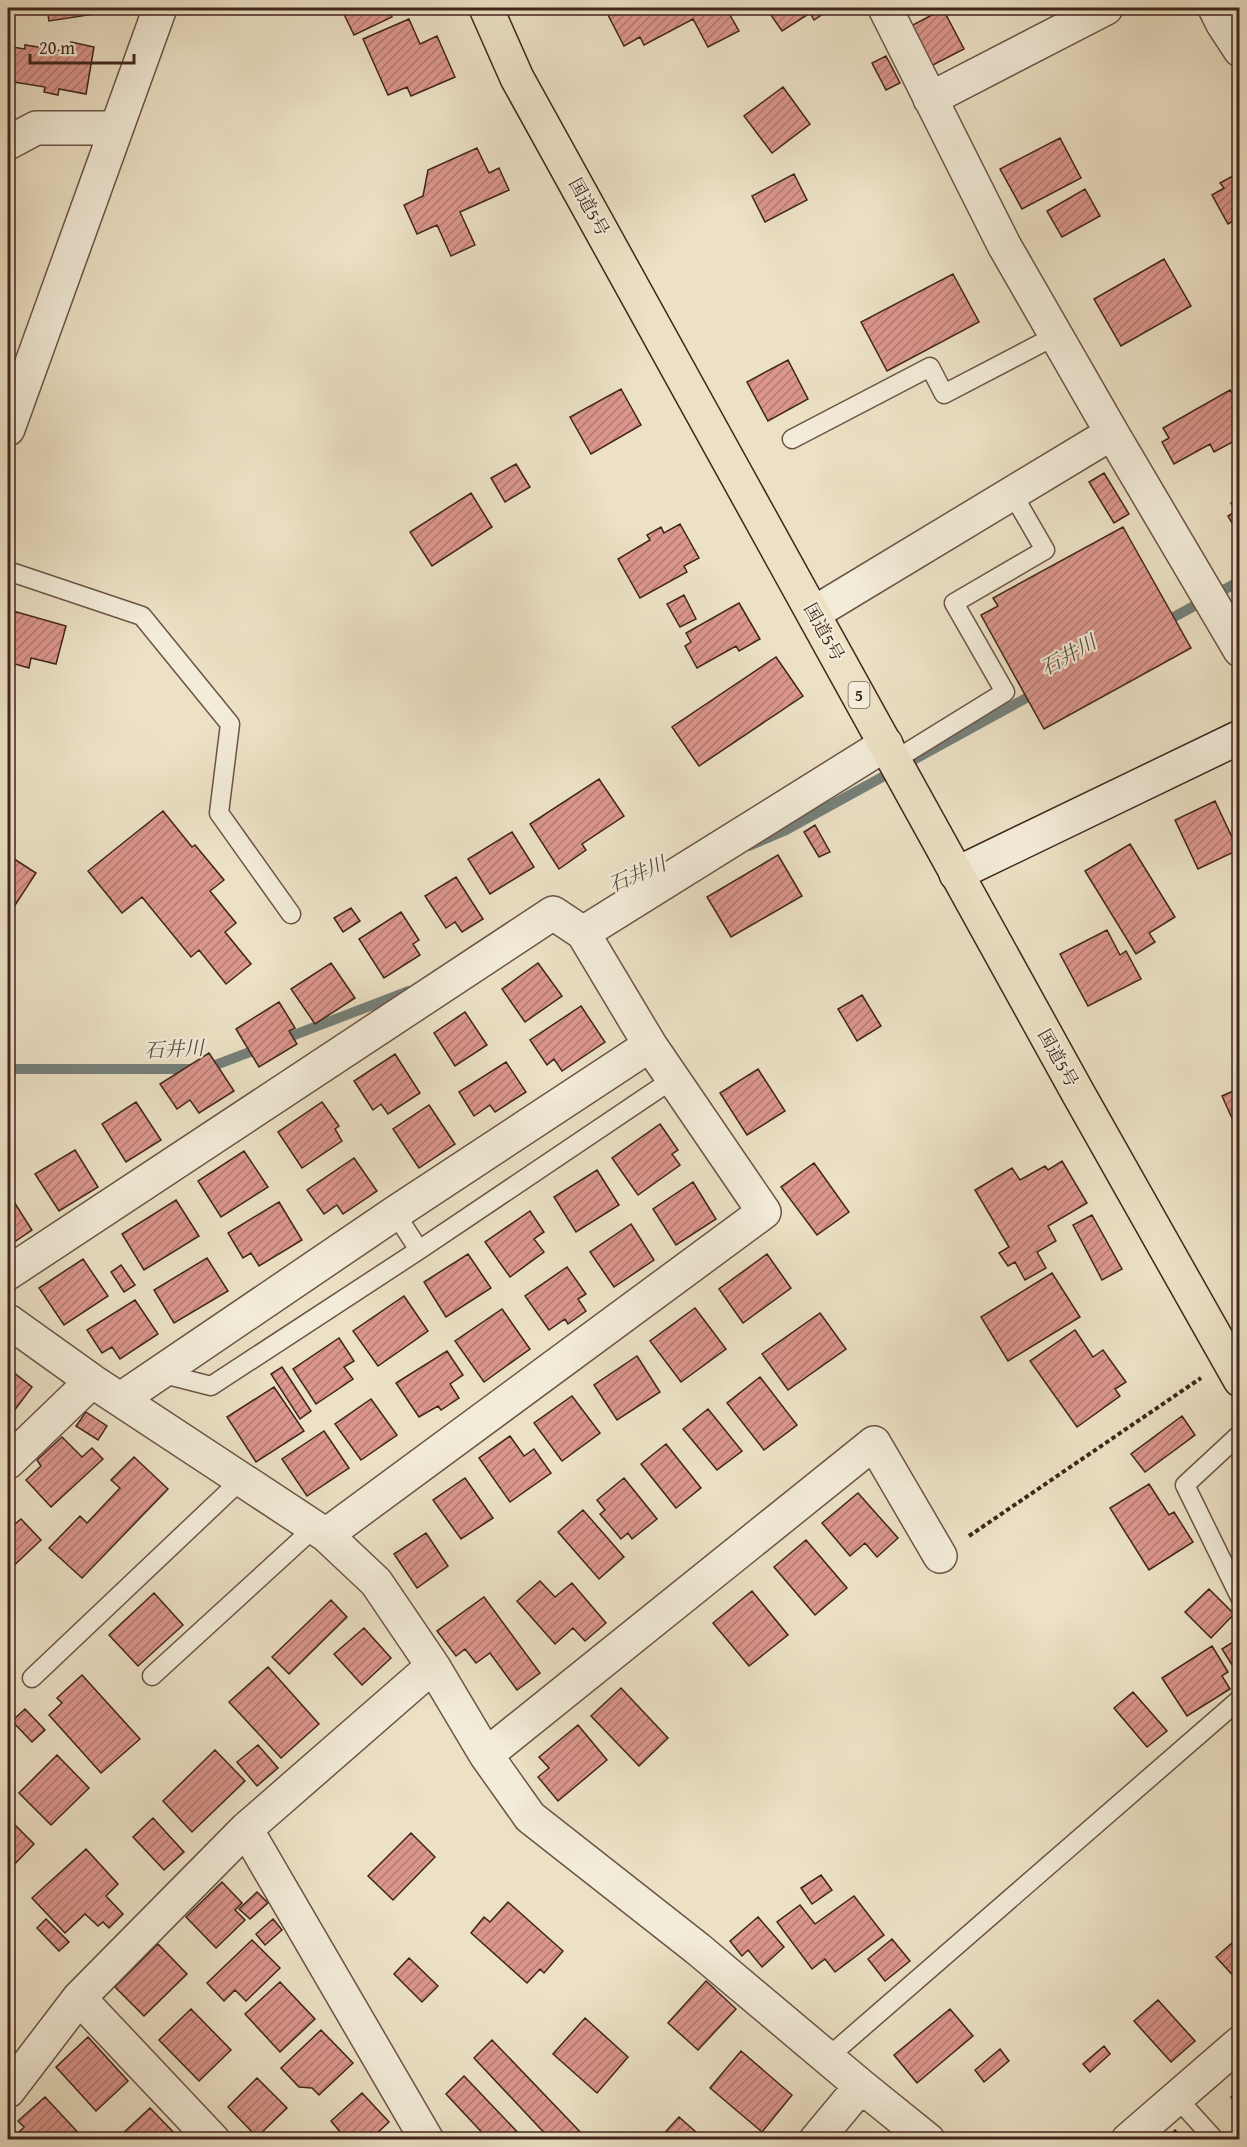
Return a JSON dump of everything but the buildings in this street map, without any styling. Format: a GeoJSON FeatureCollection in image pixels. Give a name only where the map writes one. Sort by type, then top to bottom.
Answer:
{"type":"FeatureCollection","features":[{"type":"Feature","properties":{"kind":"highway","name":"国道5号"},"geometry":{"type":"LineString","coordinates":[[486,8],[517,78],[956,874],[1234,1370]]}},
{"type":"Feature","properties":{"kind":"street"},"geometry":{"type":"LineString","coordinates":[[8,429],[160,8]]}},
{"type":"Feature","properties":{"kind":"street"},"geometry":{"type":"LineString","coordinates":[[885,8],[1004,244],[1055,336],[1239,650]]}},
{"type":"Feature","properties":{"kind":"street"},"geometry":{"type":"LineString","coordinates":[[930,99],[1096,10]]}},
{"type":"Feature","properties":{"kind":"street"},"geometry":{"type":"LineString","coordinates":[[8,143],[36,128],[116,128]]}},
{"type":"Feature","properties":{"kind":"street"},"geometry":{"type":"LineString","coordinates":[[814,613],[1112,433]]}},
{"type":"Feature","properties":{"kind":"street"},"geometry":{"type":"LineString","coordinates":[[956,874],[1239,737]]}},
{"type":"Feature","properties":{"kind":"street"},"geometry":{"type":"LineString","coordinates":[[583,933],[890,752]]}},
{"type":"Feature","properties":{"kind":"street"},"geometry":{"type":"LineString","coordinates":[[8,1273],[553,913],[583,933],[650,1045],[764,1212],[320,1531]]}},
{"type":"Feature","properties":{"kind":"street"},"geometry":{"type":"LineString","coordinates":[[121,1399],[395,1213],[650,1045]]}},
{"type":"Feature","properties":{"kind":"street"},"geometry":{"type":"LineString","coordinates":[[8,1322],[92,1381],[320,1531],[376,1582],[433,1666],[486,1755],[530,1817],[698,1949],[827,2058],[928,2139]]}},
{"type":"Feature","properties":{"kind":"street"},"geometry":{"type":"LineString","coordinates":[[8,1462],[92,1381]]}},
{"type":"Feature","properties":{"kind":"street"},"geometry":{"type":"LineString","coordinates":[[486,1755],[874,1443],[940,1556]]}},
{"type":"Feature","properties":{"kind":"street"},"geometry":{"type":"LineString","coordinates":[[8,2091],[79,1998],[246,1829],[433,1666]]}},
{"type":"Feature","properties":{"kind":"street"},"geometry":{"type":"LineString","coordinates":[[246,1829],[427,2139]]}},
{"type":"Feature","properties":{"kind":"street"},"geometry":{"type":"LineString","coordinates":[[79,1998],[213,2139]]}},
{"type":"Feature","properties":{"kind":"street"},"geometry":{"type":"LineString","coordinates":[[1128,2139],[1239,2043]]}},
{"type":"Feature","properties":{"kind":"street"},"geometry":{"type":"LineString","coordinates":[[816,2139],[861,2086]]}},
{"type":"Feature","properties":{"kind":"lane"},"geometry":{"type":"LineString","coordinates":[[792,439],[930,367],[944,394],[1055,336]]}},
{"type":"Feature","properties":{"kind":"lane"},"geometry":{"type":"LineString","coordinates":[[890,752],[1005,692],[954,603],[1045,550],[1012,494]]}},
{"type":"Feature","properties":{"kind":"lane"},"geometry":{"type":"LineString","coordinates":[[8,571],[142,616],[230,724],[219,813],[291,914]]}},
{"type":"Feature","properties":{"kind":"lane"},"geometry":{"type":"LineString","coordinates":[[160,1373],[211,1386],[673,1079]]}},
{"type":"Feature","properties":{"kind":"lane"},"geometry":{"type":"LineString","coordinates":[[395,1213],[418,1250]]}},
{"type":"Feature","properties":{"kind":"lane"},"geometry":{"type":"LineString","coordinates":[[1239,1434],[1185,1485],[1239,1597]]}},
{"type":"Feature","properties":{"kind":"lane"},"geometry":{"type":"LineString","coordinates":[[32,1678],[242,1479]]}},
{"type":"Feature","properties":{"kind":"lane"},"geometry":{"type":"LineString","coordinates":[[152,1677],[320,1531]]}},
{"type":"Feature","properties":{"kind":"lane"},"geometry":{"type":"LineString","coordinates":[[827,2058],[1239,1699]]}},
{"type":"Feature","properties":{"kind":"lane"},"geometry":{"type":"LineString","coordinates":[[1177,2098],[1215,2139]]}},
{"type":"Feature","properties":{"kind":"path"},"geometry":{"type":"LineString","coordinates":[[940,1556],[1234,1370]]}},
{"type":"Feature","properties":{"kind":"waterway","name":"石井川"},"geometry":{"type":"LineString","coordinates":[[1161,624],[1240,581]]}},
{"type":"Feature","properties":{"kind":"waterway","name":"石井川"},"geometry":{"type":"LineString","coordinates":[[749,846],[784,831],[1039,691]]}},
{"type":"Feature","properties":{"kind":"waterway","name":"石井川"},"geometry":{"type":"LineString","coordinates":[[281,1040],[409,991]]}},
{"type":"Feature","properties":{"kind":"waterway","name":"石井川"},"geometry":{"type":"LineString","coordinates":[[8,1069],[205,1069],[263,1047]]}}]}
